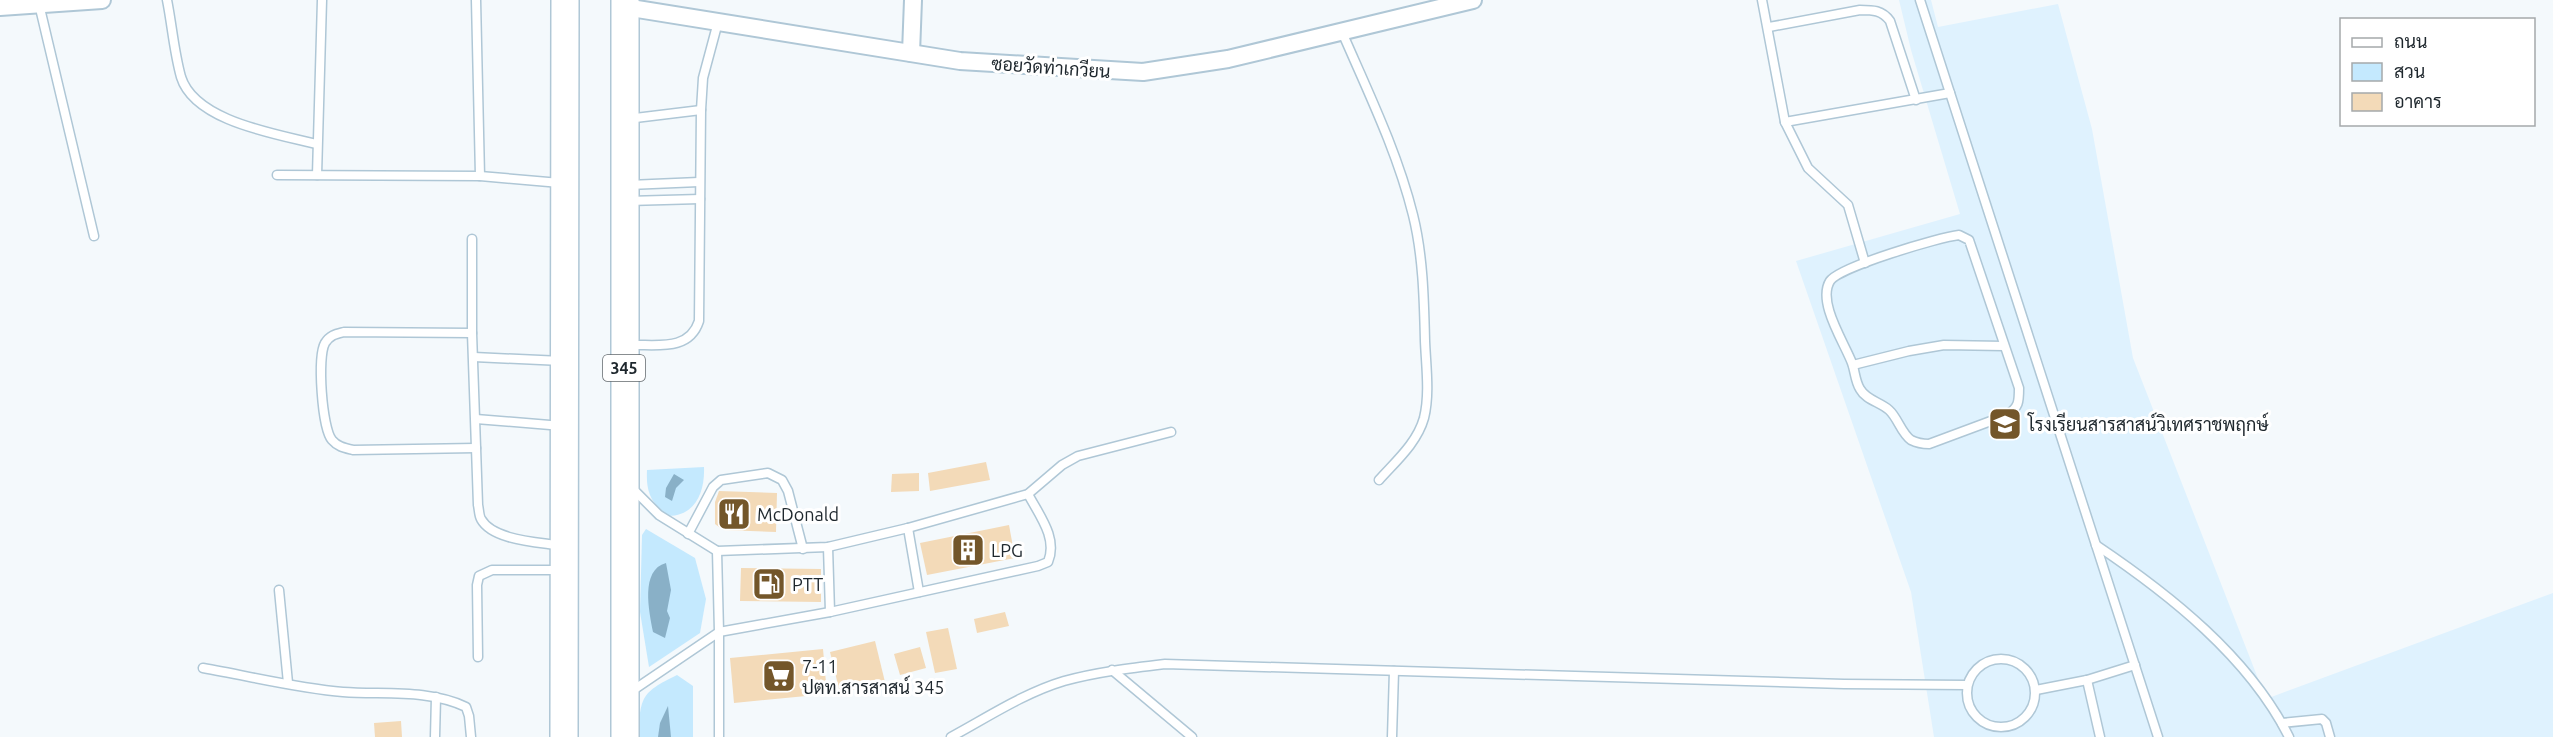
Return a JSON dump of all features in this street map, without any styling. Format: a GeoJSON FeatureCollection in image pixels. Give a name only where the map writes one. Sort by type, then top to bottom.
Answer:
{"type":"FeatureCollection","features":[{"type":"Feature","properties":{"kind":"main road"},"geometry":{"type":"LineString","coordinates":[[564,737],[565,0]]}},
{"type":"Feature","properties":{"kind":"main road","name":"345"},"geometry":{"type":"LineString","coordinates":[[625,3],[625,737]]}},
{"type":"Feature","properties":{"kind":"street"},"geometry":{"type":"LineString","coordinates":[[0,7],[102,0]]}},
{"type":"Feature","properties":{"kind":"street"},"geometry":{"type":"LineString","coordinates":[[911,53],[913,0]]}},
{"type":"Feature","properties":{"kind":"street","name":"ซอยวัดท่าเกวียน"},"geometry":{"type":"LineString","coordinates":[[625,3],[718,22],[960,61],[1143,72],[1191,66],[1342,33],[1473,0]]}},
{"type":"Feature","properties":{"kind":"lane"},"geometry":{"type":"LineString","coordinates":[[167,0],[182,79],[190,93],[208,109],[239,124],[316,144]]}},
{"type":"Feature","properties":{"kind":"lane"},"geometry":{"type":"LineString","coordinates":[[317,175],[316,144],[322,0]]}},
{"type":"Feature","properties":{"kind":"lane"},"geometry":{"type":"LineString","coordinates":[[476,0],[480,176]]}},
{"type":"Feature","properties":{"kind":"lane"},"geometry":{"type":"LineString","coordinates":[[1762,0],[1769,27],[1785,122],[1809,168],[1848,205],[1865,263]]}},
{"type":"Feature","properties":{"kind":"lane"},"geometry":{"type":"LineString","coordinates":[[1920,0],[2158,737]]}},
{"type":"Feature","properties":{"kind":"lane"},"geometry":{"type":"LineString","coordinates":[[51,2],[94,236]]}},
{"type":"Feature","properties":{"kind":"lane"},"geometry":{"type":"LineString","coordinates":[[1769,27],[1860,10],[1875,10],[1884,14],[1890,21],[1916,100]]}},
{"type":"Feature","properties":{"kind":"lane"},"geometry":{"type":"LineString","coordinates":[[624,345],[680,343],[688,340],[695,332],[699,321],[700,110],[703,78],[718,22]]}},
{"type":"Feature","properties":{"kind":"lane"},"geometry":{"type":"LineString","coordinates":[[1342,33],[1387,136],[1413,215],[1423,298],[1427,396],[1424,418],[1415,440],[1379,480]]}},
{"type":"Feature","properties":{"kind":"lane"},"geometry":{"type":"LineString","coordinates":[[1785,122],[1950,93]]}},
{"type":"Feature","properties":{"kind":"lane"},"geometry":{"type":"LineString","coordinates":[[624,119],[700,110]]}},
{"type":"Feature","properties":{"kind":"lane"},"geometry":{"type":"LineString","coordinates":[[277,175],[480,176],[564,184]]}},
{"type":"Feature","properties":{"kind":"lane"},"geometry":{"type":"LineString","coordinates":[[625,193],[699,182]]}},
{"type":"Feature","properties":{"kind":"lane"},"geometry":{"type":"LineString","coordinates":[[625,193],[700,199]]}},
{"type":"Feature","properties":{"kind":"lane"},"geometry":{"type":"LineString","coordinates":[[1965,236],[1969,240],[2019,388],[2017,409],[2007,415],[1929,444],[1919,444],[1910,439],[1891,412],[1861,391],[1853,364],[1834,326],[1826,296],[1829,283],[1834,276],[1865,263],[1945,237],[1965,236]]}},
{"type":"Feature","properties":{"kind":"lane"},"geometry":{"type":"LineString","coordinates":[[472,239],[472,333],[478,505],[482,520],[491,530],[564,558]]}},
{"type":"Feature","properties":{"kind":"lane"},"geometry":{"type":"LineString","coordinates":[[472,333],[344,332],[332,335],[324,344],[320,361],[326,430],[340,447],[353,450],[476,448]]}},
{"type":"Feature","properties":{"kind":"lane"},"geometry":{"type":"LineString","coordinates":[[1853,364],[1944,345],[2004,346]]}},
{"type":"Feature","properties":{"kind":"lane"},"geometry":{"type":"LineString","coordinates":[[474,357],[565,361]]}},
{"type":"Feature","properties":{"kind":"lane"},"geometry":{"type":"LineString","coordinates":[[476,419],[565,426]]}},
{"type":"Feature","properties":{"kind":"lane"},"geometry":{"type":"LineString","coordinates":[[625,481],[659,514],[717,551],[828,547],[908,528],[1028,494],[1062,465],[1078,456],[1171,432]]}},
{"type":"Feature","properties":{"kind":"lane"},"geometry":{"type":"LineString","coordinates":[[688,534],[713,487],[721,480],[768,473],[782,480],[789,491],[803,549]]}},
{"type":"Feature","properties":{"kind":"lane"},"geometry":{"type":"LineString","coordinates":[[625,696],[719,632],[830,612],[1048,562],[1053,551],[1051,539],[1028,494]]}},
{"type":"Feature","properties":{"kind":"lane"},"geometry":{"type":"LineString","coordinates":[[908,528],[919,592]]}},
{"type":"Feature","properties":{"kind":"lane"},"geometry":{"type":"LineString","coordinates":[[2095,545],[2134,570],[2190,614],[2246,673],[2282,723],[2289,737]]}},
{"type":"Feature","properties":{"kind":"lane"},"geometry":{"type":"LineString","coordinates":[[828,547],[830,612]]}},
{"type":"Feature","properties":{"kind":"lane"},"geometry":{"type":"LineString","coordinates":[[717,551],[719,737]]}},
{"type":"Feature","properties":{"kind":"lane"},"geometry":{"type":"LineString","coordinates":[[478,657],[477,585],[479,576],[492,570],[564,558]]}},
{"type":"Feature","properties":{"kind":"lane"},"geometry":{"type":"LineString","coordinates":[[279,590],[288,683]]}},
{"type":"Feature","properties":{"kind":"lane"},"geometry":{"type":"LineString","coordinates":[[1994,658],[2014,660],[2029,672],[2036,690],[2032,710],[2018,724],[1999,728],[1980,721],[1968,705],[1967,685],[1977,668],[1994,658]]}},
{"type":"Feature","properties":{"kind":"lane"},"geometry":{"type":"LineString","coordinates":[[951,737],[1013,702],[1063,682],[1112,670],[1165,664],[1967,685]]}},
{"type":"Feature","properties":{"kind":"lane"},"geometry":{"type":"LineString","coordinates":[[2036,690],[2087,680],[2135,665]]}},
{"type":"Feature","properties":{"kind":"lane"},"geometry":{"type":"LineString","coordinates":[[202,668],[344,692],[406,693],[436,698],[466,707],[470,716],[471,737]]}},
{"type":"Feature","properties":{"kind":"lane"},"geometry":{"type":"LineString","coordinates":[[1112,670],[1192,737]]}},
{"type":"Feature","properties":{"kind":"lane"},"geometry":{"type":"LineString","coordinates":[[1392,737],[1394,671]]}},
{"type":"Feature","properties":{"kind":"lane"},"geometry":{"type":"LineString","coordinates":[[2087,680],[2100,737]]}},
{"type":"Feature","properties":{"kind":"lane"},"geometry":{"type":"LineString","coordinates":[[435,737],[436,698]]}},
{"type":"Feature","properties":{"kind":"lane"},"geometry":{"type":"LineString","coordinates":[[2282,723],[2322,719],[2326,723],[2330,737]]}},
{"type":"Feature","properties":{"kind":"shaded area","name":"โรงเรียนสารสาสน์วิเทศราชพฤกษ์"},"geometry":{"type":"Polygon","coordinates":[[[1899,0],[1931,0],[1938,27],[2058,4],[2092,129],[2133,358],[2266,699],[2553,593],[2553,737],[1934,737],[1911,592],[1796,261],[1960,214],[1911,50],[1899,0]]]}},
{"type":"Feature","properties":{"kind":"shaded area"},"geometry":{"type":"Polygon","coordinates":[[[674,474],[684,480],[676,488],[672,501],[665,497],[666,488],[674,474]]]}},
{"type":"Feature","properties":{"kind":"shaded area"},"geometry":{"type":"Polygon","coordinates":[[[666,563],[671,590],[667,611],[670,618],[665,638],[653,632],[648,592],[652,574],[666,563]]]}},
{"type":"Feature","properties":{"kind":"shaded area"},"geometry":{"type":"Polygon","coordinates":[[[668,706],[671,737],[658,737],[660,723],[668,706]]]}},
{"type":"Feature","properties":{"kind":"green space"},"geometry":{"type":"Polygon","coordinates":[[[704,467],[700,493],[692,507],[686,512],[668,516],[650,496],[647,470],[704,467]]]}},
{"type":"Feature","properties":{"kind":"green space"},"geometry":{"type":"Polygon","coordinates":[[[646,529],[695,558],[706,599],[700,633],[649,667],[640,612],[642,535],[646,529]]]}},
{"type":"Feature","properties":{"kind":"green space"},"geometry":{"type":"Polygon","coordinates":[[[677,675],[693,686],[693,737],[638,737],[640,713],[645,698],[649,692],[677,675]]]}},
{"type":"Feature","properties":{"kind":"building"},"geometry":{"type":"Polygon","coordinates":[[[986,462],[990,480],[930,491],[928,473],[986,462]]]}},
{"type":"Feature","properties":{"kind":"building"},"geometry":{"type":"Polygon","coordinates":[[[919,473],[919,491],[891,492],[892,474],[919,473]]]}},
{"type":"Feature","properties":{"kind":"building"},"geometry":{"type":"Polygon","coordinates":[[[719,491],[777,493],[776,532],[723,530],[715,524],[715,502],[719,491]]]}},
{"type":"Feature","properties":{"kind":"building","name":"LPG"},"geometry":{"type":"Polygon","coordinates":[[[1009,525],[1015,558],[927,575],[920,543],[1009,525]]]}},
{"type":"Feature","properties":{"kind":"building"},"geometry":{"type":"Polygon","coordinates":[[[741,568],[821,569],[821,602],[740,601],[741,568]]]}},
{"type":"Feature","properties":{"kind":"building"},"geometry":{"type":"Polygon","coordinates":[[[1005,612],[1009,626],[977,633],[974,619],[1005,612]]]}},
{"type":"Feature","properties":{"kind":"building"},"geometry":{"type":"Polygon","coordinates":[[[948,628],[957,669],[935,673],[926,632],[948,628]]]}},
{"type":"Feature","properties":{"kind":"building"},"geometry":{"type":"Polygon","coordinates":[[[875,641],[885,682],[840,693],[830,652],[875,641]]]}},
{"type":"Feature","properties":{"kind":"building"},"geometry":{"type":"Polygon","coordinates":[[[920,647],[926,668],[900,675],[894,654],[920,647]]]}},
{"type":"Feature","properties":{"kind":"building","name":"7-11 ปตท.สารสาสน์ 345"},"geometry":{"type":"Polygon","coordinates":[[[823,649],[827,694],[734,703],[730,658],[823,649]]]}},
{"type":"Feature","properties":{"kind":"building"},"geometry":{"type":"Polygon","coordinates":[[[401,721],[402,737],[375,737],[374,723],[401,721]]]}},
{"type":"Feature","properties":{"kind":"place","name":"โรงเรียนสารสาสน์วิเทศราชพฤกษ์"},"geometry":{"type":"Point","coordinates":[2005,424]}},
{"type":"Feature","properties":{"kind":"place","name":"McDonald"},"geometry":{"type":"Point","coordinates":[734,514]}},
{"type":"Feature","properties":{"kind":"place","name":"LPG"},"geometry":{"type":"Point","coordinates":[968,550]}},
{"type":"Feature","properties":{"kind":"place","name":"PTT"},"geometry":{"type":"Point","coordinates":[769,584]}},
{"type":"Feature","properties":{"kind":"place","name":"7-11 ปตท.สารสาสน์ 345"},"geometry":{"type":"Point","coordinates":[779,676]}}]}
